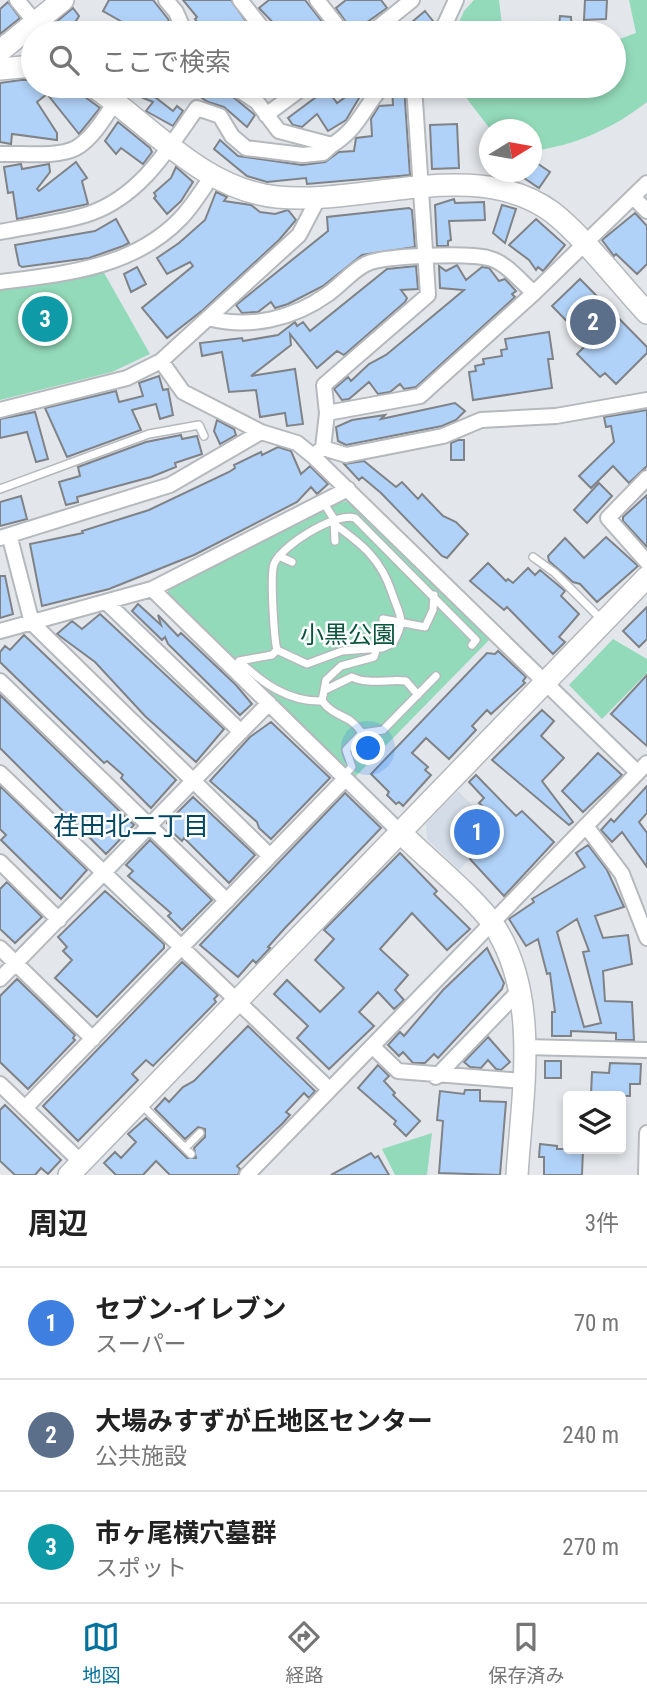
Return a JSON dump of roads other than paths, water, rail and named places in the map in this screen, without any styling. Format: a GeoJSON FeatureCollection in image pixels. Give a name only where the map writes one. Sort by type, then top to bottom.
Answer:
{"type":"FeatureCollection","features":[{"type":"Feature","properties":{"kind":"street"},"geometry":{"type":"LineString","coordinates":[[17,0],[34,21]]}},
{"type":"Feature","properties":{"kind":"street"},"geometry":{"type":"LineString","coordinates":[[36,21],[64,0]]}},
{"type":"Feature","properties":{"kind":"street"},"geometry":{"type":"LineString","coordinates":[[166,0],[180,21]]}},
{"type":"Feature","properties":{"kind":"street"},"geometry":{"type":"LineString","coordinates":[[240,0],[257,21]]}},
{"type":"Feature","properties":{"kind":"street"},"geometry":{"type":"LineString","coordinates":[[317,0],[334,21]]}},
{"type":"Feature","properties":{"kind":"street"},"geometry":{"type":"LineString","coordinates":[[382,21],[396,5],[412,0]]}},
{"type":"Feature","properties":{"kind":"street"},"geometry":{"type":"LineString","coordinates":[[446,21],[456,0]]}},
{"type":"Feature","properties":{"kind":"street"},"geometry":{"type":"LineString","coordinates":[[0,51],[21,34]]}},
{"type":"Feature","properties":{"kind":"street"},"geometry":{"type":"LineString","coordinates":[[0,69],[21,67]]}},
{"type":"Feature","properties":{"kind":"street"},"geometry":{"type":"LineString","coordinates":[[110,98],[212,176],[276,197],[421,187],[487,186],[529,200],[552,212],[647,313]]}},
{"type":"Feature","properties":{"kind":"street"},"geometry":{"type":"LineString","coordinates":[[251,98],[279,131],[331,145]]}},
{"type":"Feature","properties":{"kind":"street"},"geometry":{"type":"LineString","coordinates":[[266,115],[289,98]]}},
{"type":"Feature","properties":{"kind":"street"},"geometry":{"type":"LineString","coordinates":[[0,232],[89,214],[119,200],[146,176],[197,108],[220,116],[232,136],[246,148],[303,155],[323,153],[349,134],[360,122],[366,105],[372,98]]}},
{"type":"Feature","properties":{"kind":"street"},"geometry":{"type":"LineString","coordinates":[[318,452],[327,413],[324,385],[428,295],[423,256],[415,98]]}},
{"type":"Feature","properties":{"kind":"street"},"geometry":{"type":"LineString","coordinates":[[0,154],[55,152],[76,148],[97,128],[115,102]]}},
{"type":"Feature","properties":{"kind":"street"},"geometry":{"type":"LineString","coordinates":[[0,282],[107,265],[152,242],[179,220],[212,176]]}},
{"type":"Feature","properties":{"kind":"street"},"geometry":{"type":"LineString","coordinates":[[327,413],[420,396],[534,293],[582,243],[647,183]]}},
{"type":"Feature","properties":{"kind":"street"},"geometry":{"type":"LineString","coordinates":[[0,410],[127,379],[161,361],[299,234],[320,195]]}},
{"type":"Feature","properties":{"kind":"street"},"geometry":{"type":"LineString","coordinates":[[633,197],[647,211]]}},
{"type":"Feature","properties":{"kind":"street"},"geometry":{"type":"LineString","coordinates":[[208,318],[247,325],[294,313],[329,293],[366,263],[423,256],[488,258],[503,265],[534,293]]}},
{"type":"Feature","properties":{"kind":"street"},"geometry":{"type":"LineString","coordinates":[[161,361],[183,392],[261,432],[318,452],[346,455],[443,436],[481,420],[556,416],[647,400]]}},
{"type":"Feature","properties":{"kind":"street"},"geometry":{"type":"LineString","coordinates":[[261,432],[170,485],[5,538],[32,623],[270,856]]}},
{"type":"Feature","properties":{"kind":"street"},"geometry":{"type":"LineString","coordinates":[[247,1175],[642,767],[547,682],[348,489],[318,452]]}},
{"type":"Feature","properties":{"kind":"street"},"geometry":{"type":"LineString","coordinates":[[647,478],[608,518],[647,562]]}},
{"type":"Feature","properties":{"kind":"street"},"geometry":{"type":"LineString","coordinates":[[0,631],[152,589],[348,489]]}},
{"type":"Feature","properties":{"kind":"street"},"geometry":{"type":"LineString","coordinates":[[0,1084],[25,1108],[75,1169],[402,834],[647,577]]}},
{"type":"Feature","properties":{"kind":"street"},"geometry":{"type":"LineString","coordinates":[[152,589],[491,922],[503,942],[520,991],[524,1047],[517,1175]]}},
{"type":"Feature","properties":{"kind":"street"},"geometry":{"type":"LineString","coordinates":[[106,602],[241,733]]}},
{"type":"Feature","properties":{"kind":"street"},"geometry":{"type":"LineString","coordinates":[[0,681],[227,901]]}},
{"type":"Feature","properties":{"kind":"street"},"geometry":{"type":"LineString","coordinates":[[0,979],[269,704]]}},
{"type":"Feature","properties":{"kind":"street"},"geometry":{"type":"LineString","coordinates":[[0,773],[329,1089]]}},
{"type":"Feature","properties":{"kind":"street"},"geometry":{"type":"LineString","coordinates":[[25,1108],[344,777]]}},
{"type":"Feature","properties":{"kind":"street"},"geometry":{"type":"LineString","coordinates":[[586,826],[622,874],[647,938]]}},
{"type":"Feature","properties":{"kind":"street"},"geometry":{"type":"LineString","coordinates":[[0,862],[59,920]]}},
{"type":"Feature","properties":{"kind":"street"},"geometry":{"type":"LineString","coordinates":[[0,948],[93,1039]]}},
{"type":"Feature","properties":{"kind":"street"},"geometry":{"type":"LineString","coordinates":[[436,1077],[520,991]]}},
{"type":"Feature","properties":{"kind":"street"},"geometry":{"type":"LineString","coordinates":[[372,1046],[398,1071],[436,1077],[523,1082]]}},
{"type":"Feature","properties":{"kind":"street"},"geometry":{"type":"LineString","coordinates":[[524,1047],[647,1050]]}},
{"type":"Feature","properties":{"kind":"street"},"geometry":{"type":"LineString","coordinates":[[646,1175],[647,1133]]}},
{"type":"Feature","properties":{"kind":"lane"},"geometry":{"type":"LineString","coordinates":[[0,489],[149,433],[200,425],[204,436]]}},
{"type":"Feature","properties":{"kind":"lane"},"geometry":{"type":"LineString","coordinates":[[277,650],[307,664],[342,651],[377,648],[393,643],[401,622],[401,610],[380,564],[365,546],[334,521],[323,502]]}},
{"type":"Feature","properties":{"kind":"lane"},"geometry":{"type":"LineString","coordinates":[[277,650],[272,630],[275,611],[273,567],[279,556],[334,521],[355,518],[434,595],[448,616],[477,640],[472,645]]}},
{"type":"Feature","properties":{"kind":"lane"},"geometry":{"type":"LineString","coordinates":[[334,521],[335,541]]}},
{"type":"Feature","properties":{"kind":"lane"},"geometry":{"type":"LineString","coordinates":[[279,556],[292,562]]}},
{"type":"Feature","properties":{"kind":"lane"},"geometry":{"type":"LineString","coordinates":[[533,557],[555,573],[603,622]]}},
{"type":"Feature","properties":{"kind":"lane"},"geometry":{"type":"LineString","coordinates":[[383,619],[425,626],[433,610],[434,595]]}},
{"type":"Feature","properties":{"kind":"lane"},"geometry":{"type":"LineString","coordinates":[[448,616],[464,600]]}},
{"type":"Feature","properties":{"kind":"lane"},"geometry":{"type":"LineString","coordinates":[[322,701],[326,680],[341,666],[374,657],[377,648]]}},
{"type":"Feature","properties":{"kind":"lane"},"geometry":{"type":"LineString","coordinates":[[277,650],[272,655],[239,661],[281,692],[301,701],[322,701],[329,709],[353,719],[362,733]]}},
{"type":"Feature","properties":{"kind":"lane"},"geometry":{"type":"LineString","coordinates":[[344,777],[352,767],[346,750],[362,733],[383,730],[436,676]]}},
{"type":"Feature","properties":{"kind":"lane"},"geometry":{"type":"LineString","coordinates":[[325,690],[352,677],[361,682],[391,679],[406,681],[418,695]]}},
{"type":"Feature","properties":{"kind":"lane"},"geometry":{"type":"LineString","coordinates":[[140,1103],[188,1151],[200,1133]]}},
{"type":"Feature","properties":{"kind":"place","name":"市ヶ尾横穴墓群"},"geometry":{"type":"Point","coordinates":[45,319]}},
{"type":"Feature","properties":{"kind":"place","name":"大場みすずが丘地区センター"},"geometry":{"type":"Point","coordinates":[593,322]}},
{"type":"Feature","properties":{"kind":"place","name":"セブン-イレブン"},"geometry":{"type":"Point","coordinates":[477,832]}},
{"type":"Feature","properties":{"kind":"district","name":"荏田北二丁目"},"geometry":{"type":"Point","coordinates":[131,826]}},
{"type":"Feature","properties":{"kind":"park label","name":"小黒公園"},"geometry":{"type":"Point","coordinates":[348,635]}}]}
